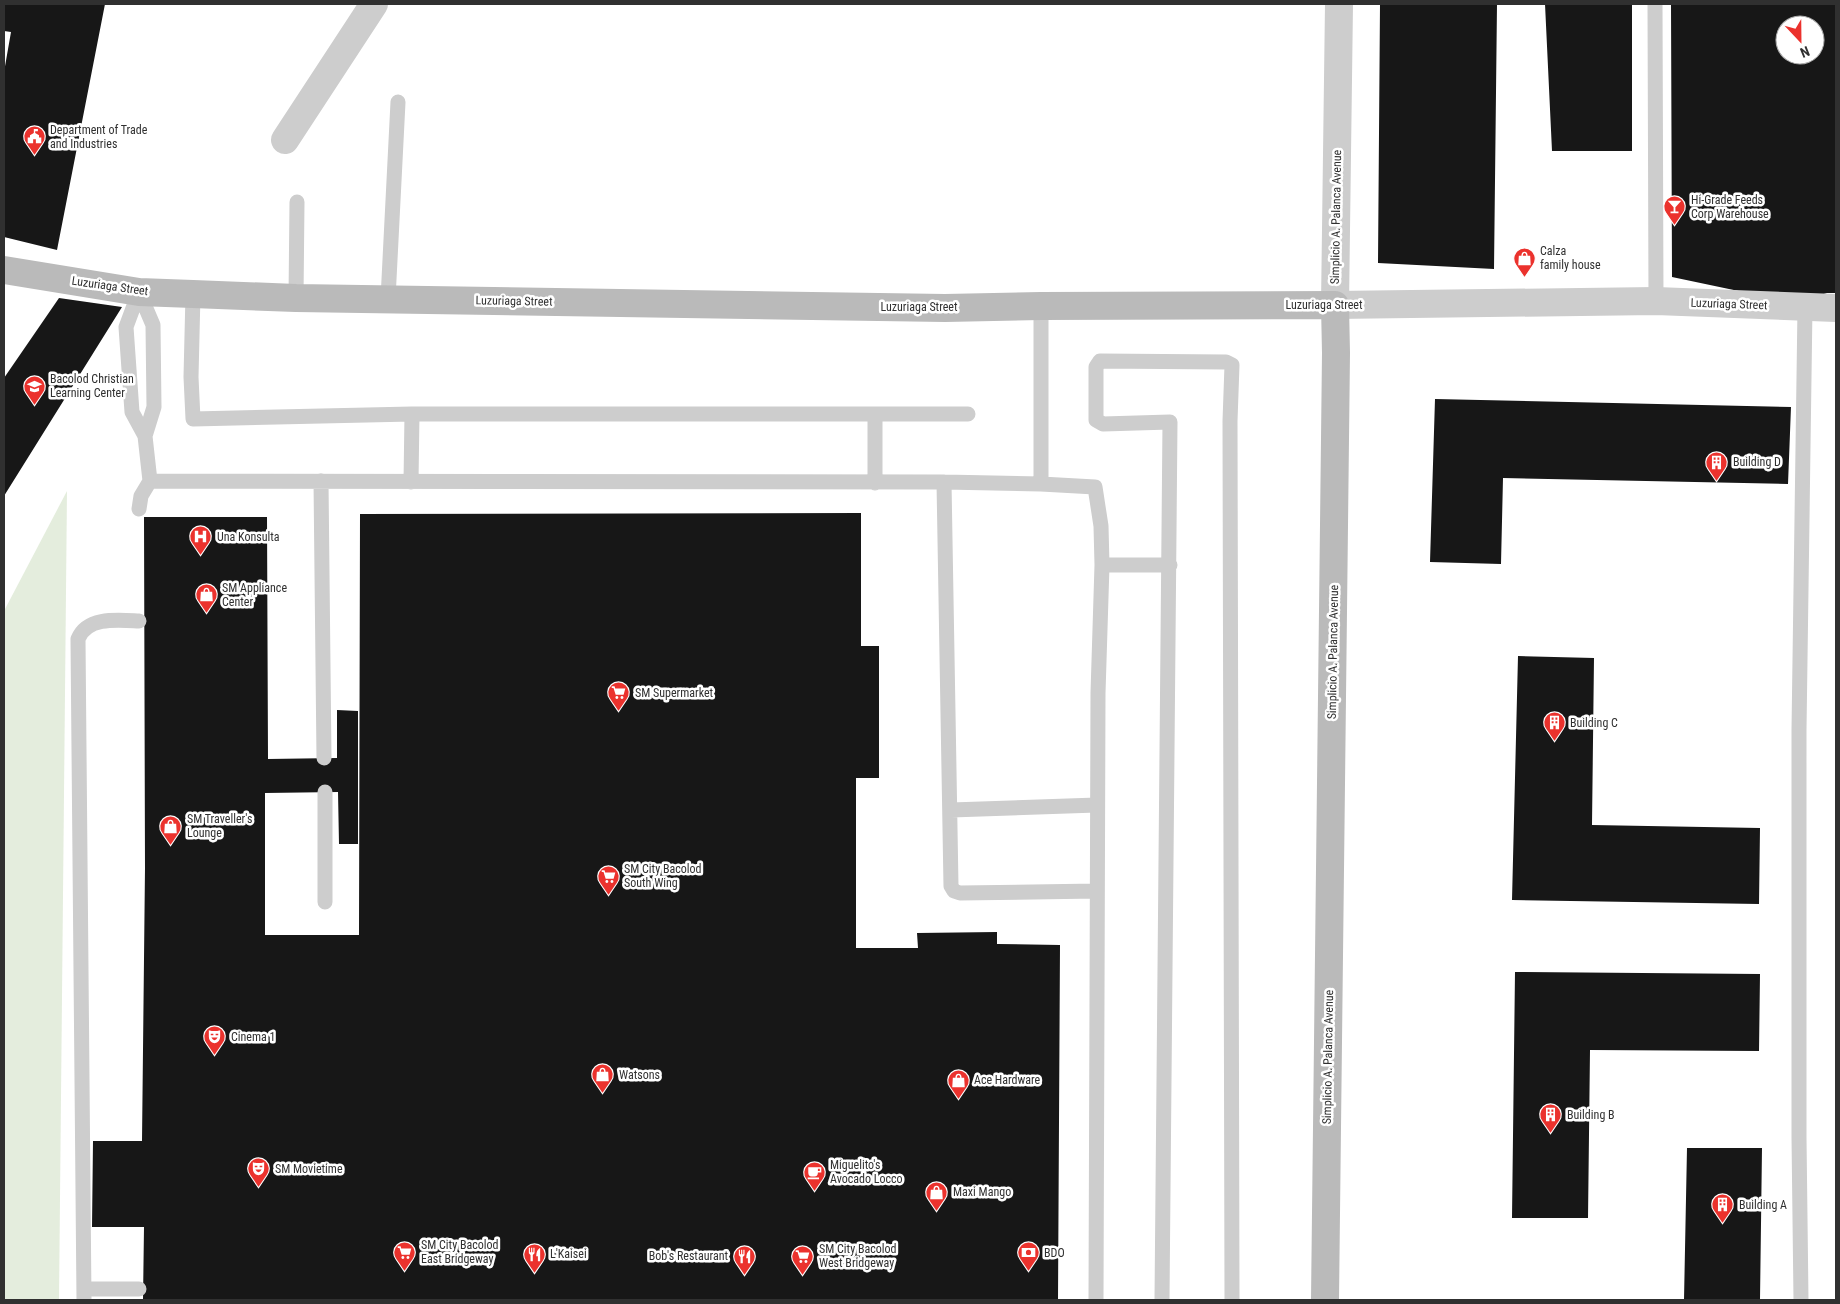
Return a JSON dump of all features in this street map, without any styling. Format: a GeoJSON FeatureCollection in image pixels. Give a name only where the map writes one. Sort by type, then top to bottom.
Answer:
{"type":"FeatureCollection","features":[{"type":"Feature","properties":{"kind":"street"},"geometry":{"type":"LineString","coordinates":[[285,140],[374,4]]}},
{"type":"Feature","properties":{"kind":"street","name":"Simplicio A. Palanca Avenue"},"geometry":{"type":"LineString","coordinates":[[1325,1300],[1339,4]]}},
{"type":"Feature","properties":{"kind":"street","name":"Luzuriaga Street"},"geometry":{"type":"LineString","coordinates":[[4,270],[139,292],[296,298],[945,308],[1656,301],[1836,308]]}},
{"type":"Feature","properties":{"kind":"lane"},"geometry":{"type":"LineString","coordinates":[[1655,4],[1656,301]]}},
{"type":"Feature","properties":{"kind":"lane"},"geometry":{"type":"LineString","coordinates":[[388,299],[398,102]]}},
{"type":"Feature","properties":{"kind":"lane"},"geometry":{"type":"LineString","coordinates":[[296,298],[297,202]]}},
{"type":"Feature","properties":{"kind":"lane"},"geometry":{"type":"LineString","coordinates":[[139,292],[126,327],[132,412],[145,436],[150,480],[141,496],[139,509]]}},
{"type":"Feature","properties":{"kind":"lane"},"geometry":{"type":"LineString","coordinates":[[139,292],[153,325],[154,408],[145,436]]}},
{"type":"Feature","properties":{"kind":"lane"},"geometry":{"type":"LineString","coordinates":[[193,294],[192,419],[412,414],[968,414]]}},
{"type":"Feature","properties":{"kind":"lane"},"geometry":{"type":"LineString","coordinates":[[1040,306],[1041,484]]}},
{"type":"Feature","properties":{"kind":"lane"},"geometry":{"type":"LineString","coordinates":[[1801,1300],[1799,730],[1805,307]]}},
{"type":"Feature","properties":{"kind":"lane"},"geometry":{"type":"LineString","coordinates":[[1162,1300],[1170,422],[1103,424],[1096,420],[1096,367],[1100,361],[1226,362],[1232,365],[1230,451],[1232,1300]]}},
{"type":"Feature","properties":{"kind":"lane"},"geometry":{"type":"LineString","coordinates":[[410,482],[412,414]]}},
{"type":"Feature","properties":{"kind":"lane"},"geometry":{"type":"LineString","coordinates":[[875,414],[875,483]]}},
{"type":"Feature","properties":{"kind":"lane"},"geometry":{"type":"LineString","coordinates":[[150,480],[944,482],[1095,487],[1101,526],[1102,565],[1097,806],[1096,1300]]}},
{"type":"Feature","properties":{"kind":"lane"},"geometry":{"type":"LineString","coordinates":[[321,481],[324,758]]}},
{"type":"Feature","properties":{"kind":"lane"},"geometry":{"type":"LineString","coordinates":[[944,482],[952,886],[957,892],[1097,891]]}},
{"type":"Feature","properties":{"kind":"lane"},"geometry":{"type":"LineString","coordinates":[[1102,565],[1170,565]]}},
{"type":"Feature","properties":{"kind":"lane"},"geometry":{"type":"LineString","coordinates":[[139,621],[119,620],[92,623],[81,632],[78,639],[84,1295],[139,1289]]}},
{"type":"Feature","properties":{"kind":"lane"},"geometry":{"type":"LineString","coordinates":[[325,792],[325,902]]}},
{"type":"Feature","properties":{"kind":"lane"},"geometry":{"type":"LineString","coordinates":[[951,810],[1097,806]]}},
{"type":"Feature","properties":{"kind":"green space"},"geometry":{"type":"Polygon","coordinates":[[[67,491],[59,1300],[4,1300],[4,611],[67,491]]]}},
{"type":"Feature","properties":{"kind":"building"},"geometry":{"type":"Polygon","coordinates":[[[4,4],[105,4],[57,250],[4,237],[4,72],[11,32],[4,31],[4,4]]]}},
{"type":"Feature","properties":{"kind":"building"},"geometry":{"type":"Polygon","coordinates":[[[1380,4],[1497,4],[1494,269],[1378,263],[1380,4]]]}},
{"type":"Feature","properties":{"kind":"building"},"geometry":{"type":"Polygon","coordinates":[[[1545,4],[1632,4],[1632,151],[1552,151],[1545,4]]]}},
{"type":"Feature","properties":{"kind":"building"},"geometry":{"type":"Polygon","coordinates":[[[1671,4],[1836,4],[1836,293],[1827,293],[1795,303],[1672,277],[1671,4]]]}},
{"type":"Feature","properties":{"kind":"building","name":"Bacolod Christian Learning Center"},"geometry":{"type":"Polygon","coordinates":[[[59,298],[122,307],[4,496],[4,378],[59,298]]]}},
{"type":"Feature","properties":{"kind":"building","name":"Building D"},"geometry":{"type":"Polygon","coordinates":[[[1435,399],[1791,407],[1788,484],[1503,478],[1501,564],[1430,562],[1435,399]]]}},
{"type":"Feature","properties":{"kind":"building","name":"SM City Bacolod South Wing"},"geometry":{"type":"Polygon","coordinates":[[[861,513],[861,646],[879,646],[879,778],[856,778],[856,948],[918,948],[917,933],[997,932],[997,944],[1060,945],[1058,1300],[143,1300],[144,1227],[92,1227],[93,1141],[142,1141],[145,868],[144,517],[267,517],[268,759],[337,758],[337,710],[358,711],[358,844],[339,844],[338,792],[265,793],[265,935],[359,935],[360,514],[861,513]]]}},
{"type":"Feature","properties":{"kind":"building","name":"Building C"},"geometry":{"type":"Polygon","coordinates":[[[1518,656],[1594,658],[1592,825],[1760,828],[1759,904],[1512,900],[1518,656]]]}},
{"type":"Feature","properties":{"kind":"building","name":"Building B"},"geometry":{"type":"Polygon","coordinates":[[[1515,972],[1760,974],[1759,1051],[1590,1050],[1588,1218],[1512,1218],[1515,972]]]}},
{"type":"Feature","properties":{"kind":"building","name":"Building A"},"geometry":{"type":"Polygon","coordinates":[[[1687,1148],[1762,1148],[1760,1300],[1684,1300],[1687,1148]]]}},
{"type":"Feature","properties":{"kind":"place","name":"Department of Trade and Industries"},"geometry":{"type":"Point","coordinates":[34,156]}},
{"type":"Feature","properties":{"kind":"place","name":"Hi-Grade Feeds Corp Warehouse"},"geometry":{"type":"Point","coordinates":[1675,226]}},
{"type":"Feature","properties":{"kind":"place","name":"Calza family house"},"geometry":{"type":"Point","coordinates":[1524,277]}},
{"type":"Feature","properties":{"kind":"place","name":"Bacolod Christian Learning Center"},"geometry":{"type":"Point","coordinates":[34,405]}},
{"type":"Feature","properties":{"kind":"place","name":"Building D"},"geometry":{"type":"Point","coordinates":[1717,481]}},
{"type":"Feature","properties":{"kind":"place","name":"Una Konsulta"},"geometry":{"type":"Point","coordinates":[201,556]}},
{"type":"Feature","properties":{"kind":"place","name":"SM Appliance Center"},"geometry":{"type":"Point","coordinates":[206,614]}},
{"type":"Feature","properties":{"kind":"place","name":"SM Supermarket"},"geometry":{"type":"Point","coordinates":[619,712]}},
{"type":"Feature","properties":{"kind":"place","name":"Building C"},"geometry":{"type":"Point","coordinates":[1554,742]}},
{"type":"Feature","properties":{"kind":"place","name":"SM Traveller's Lounge"},"geometry":{"type":"Point","coordinates":[171,845]}},
{"type":"Feature","properties":{"kind":"place","name":"SM City Bacolod South Wing"},"geometry":{"type":"Point","coordinates":[608,895]}},
{"type":"Feature","properties":{"kind":"place","name":"Cinema 1"},"geometry":{"type":"Point","coordinates":[215,1056]}},
{"type":"Feature","properties":{"kind":"place","name":"Watsons"},"geometry":{"type":"Point","coordinates":[603,1094]}},
{"type":"Feature","properties":{"kind":"place","name":"Ace Hardware"},"geometry":{"type":"Point","coordinates":[958,1099]}},
{"type":"Feature","properties":{"kind":"place","name":"Building B"},"geometry":{"type":"Point","coordinates":[1551,1134]}},
{"type":"Feature","properties":{"kind":"place","name":"SM Movietime"},"geometry":{"type":"Point","coordinates":[259,1188]}},
{"type":"Feature","properties":{"kind":"place","name":"Miguelito's Avocado Locco"},"geometry":{"type":"Point","coordinates":[814,1191]}},
{"type":"Feature","properties":{"kind":"place","name":"Maxi Mango"},"geometry":{"type":"Point","coordinates":[937,1211]}},
{"type":"Feature","properties":{"kind":"place","name":"Building A"},"geometry":{"type":"Point","coordinates":[1723,1224]}},
{"type":"Feature","properties":{"kind":"place","name":"SM City Bacolod East Bridgeway"},"geometry":{"type":"Point","coordinates":[405,1271]}},
{"type":"Feature","properties":{"kind":"place","name":"BDO"},"geometry":{"type":"Point","coordinates":[1028,1272]}},
{"type":"Feature","properties":{"kind":"place","name":"L'Kaisei"},"geometry":{"type":"Point","coordinates":[534,1273]}},
{"type":"Feature","properties":{"kind":"place","name":"Bob's Restaurant"},"geometry":{"type":"Point","coordinates":[744,1275]}},
{"type":"Feature","properties":{"kind":"place","name":"SM City Bacolod West Bridgeway"},"geometry":{"type":"Point","coordinates":[803,1275]}}]}
